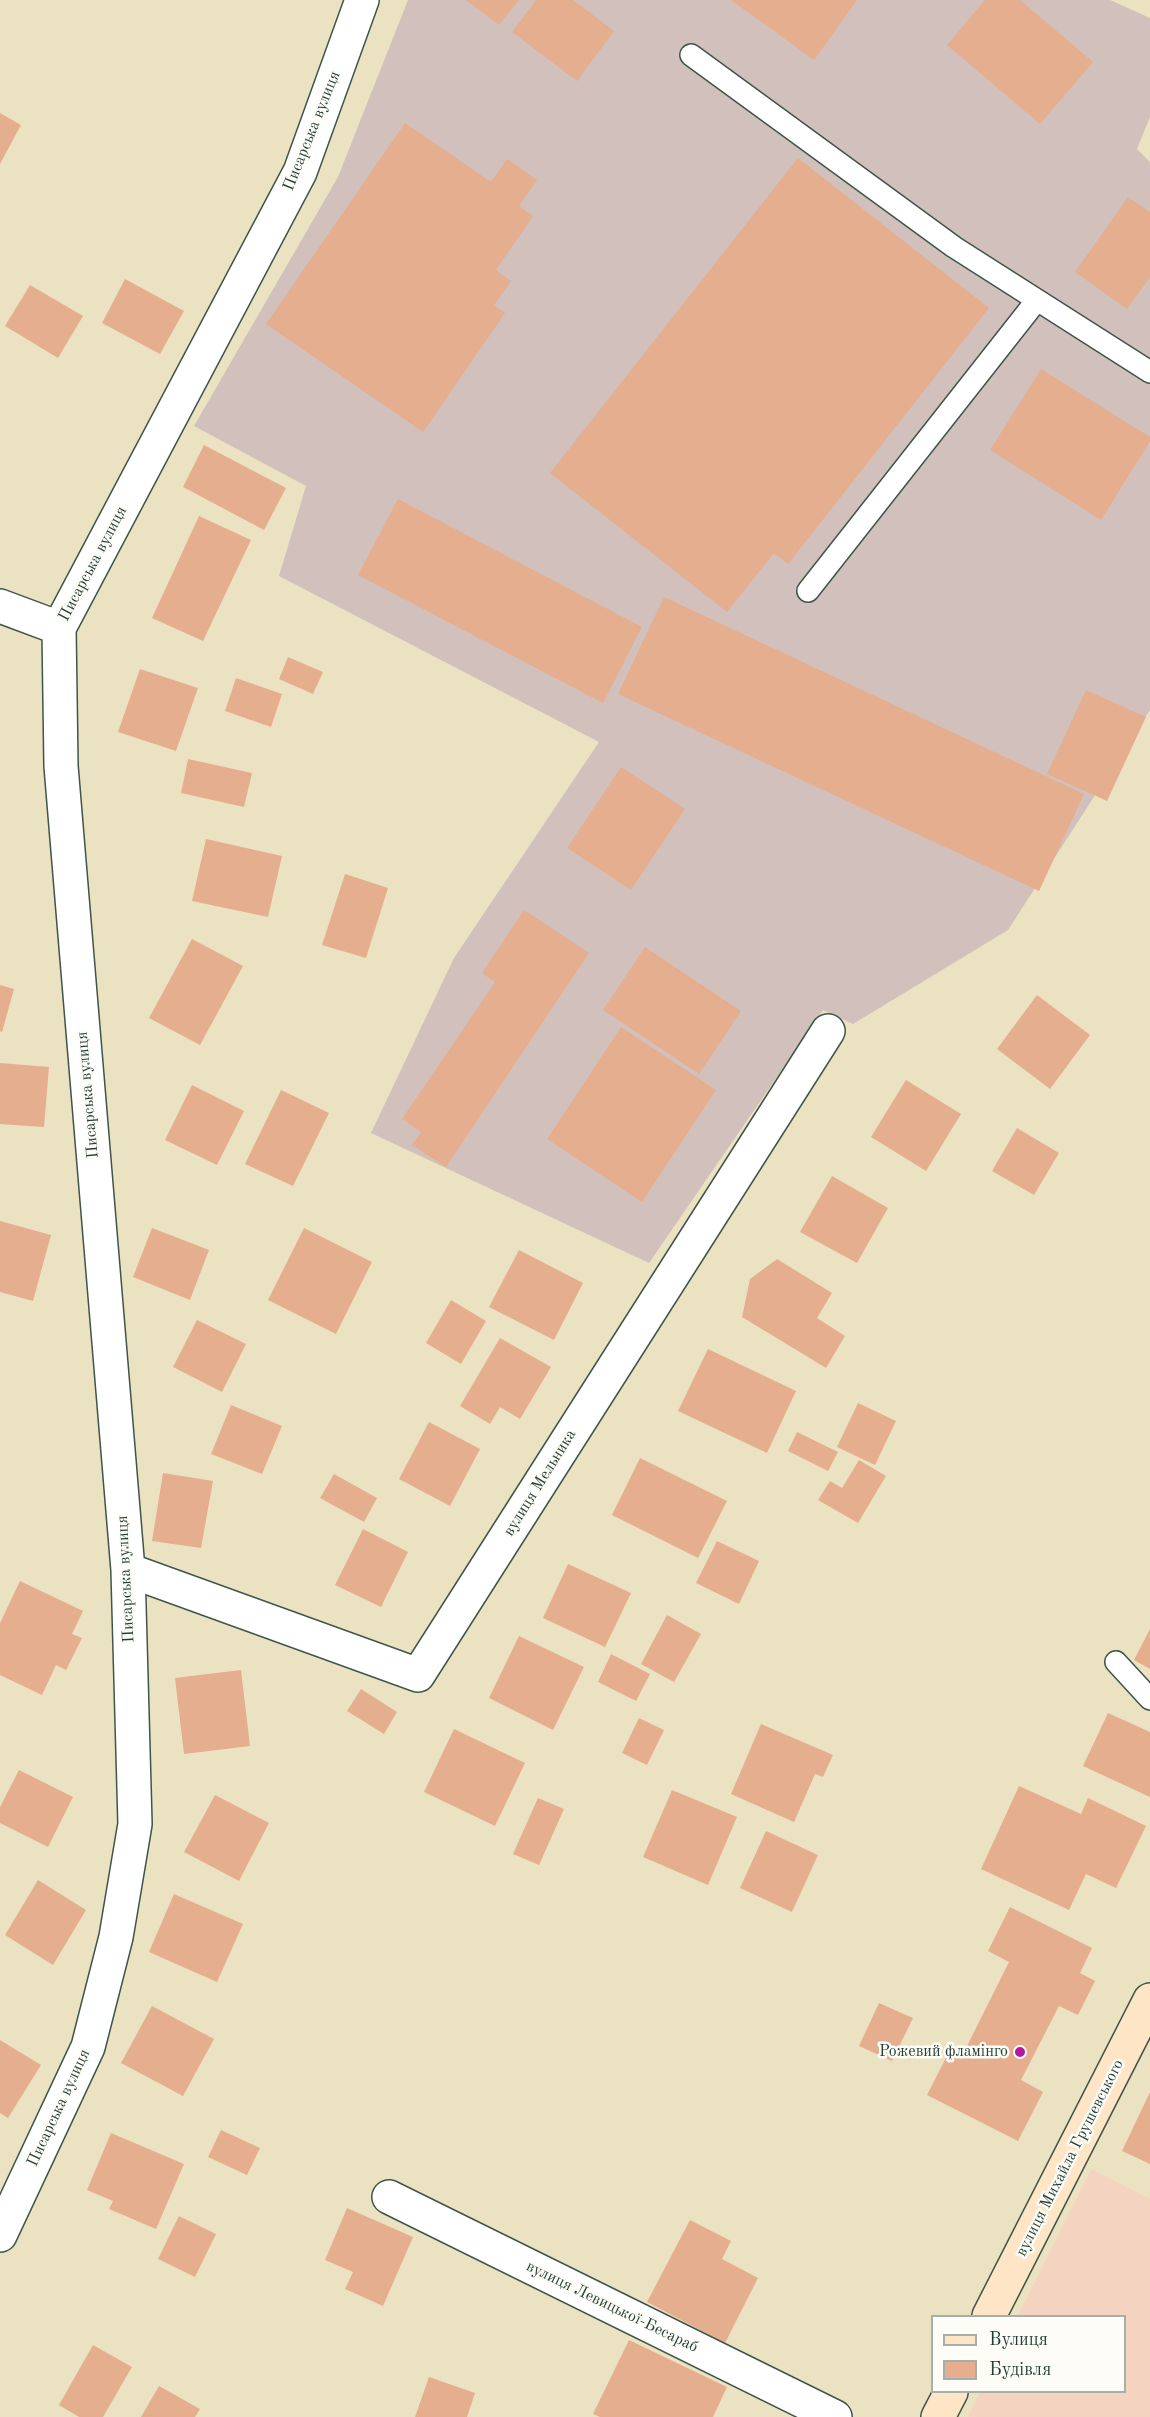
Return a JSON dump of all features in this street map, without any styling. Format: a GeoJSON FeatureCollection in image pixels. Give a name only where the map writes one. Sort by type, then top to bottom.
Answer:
{"type":"FeatureCollection","features":[{"type":"Feature","properties":{"kind":"main road","name":"вулиця Михайла Грушевського"},"geometry":{"type":"LineString","coordinates":[[990,2315],[1150,2000]]}},
{"type":"Feature","properties":{"kind":"main road"},"geometry":{"type":"LineString","coordinates":[[938,2417],[950,2393]]}},
{"type":"Feature","properties":{"kind":"street","name":"Писарська вулиця"},"geometry":{"type":"LineString","coordinates":[[0,2235],[88,2047],[116,1937],[135,1824],[128,1570],[61,766],[59,628],[300,172],[362,0]]}},
{"type":"Feature","properties":{"kind":"street"},"geometry":{"type":"LineString","coordinates":[[0,606],[59,628]]}},
{"type":"Feature","properties":{"kind":"street","name":"вулиця Мельника"},"geometry":{"type":"LineString","coordinates":[[128,1570],[418,1675],[828,1031]]}},
{"type":"Feature","properties":{"kind":"street","name":"вулиця Левицької-Бесараб"},"geometry":{"type":"LineString","coordinates":[[389,2197],[835,2417]]}},
{"type":"Feature","properties":{"kind":"lane"},"geometry":{"type":"LineString","coordinates":[[691,55],[954,247],[1150,372]]}},
{"type":"Feature","properties":{"kind":"lane"},"geometry":{"type":"LineString","coordinates":[[808,591],[1037,300]]}},
{"type":"Feature","properties":{"kind":"lane"},"geometry":{"type":"LineString","coordinates":[[1116,1662],[1150,1699]]}},
{"type":"Feature","properties":{"kind":"shaded area"},"geometry":{"type":"Polygon","coordinates":[[[408,0],[1110,0],[1150,18],[1150,117],[1137,149],[1150,162],[1150,710],[1008,930],[853,1024],[823,1010],[649,1263],[371,1133],[454,958],[599,742],[279,576],[306,486],[194,426],[338,177],[408,0]]]}},
{"type":"Feature","properties":{"kind":"shaded area"},"geometry":{"type":"Polygon","coordinates":[[[1091,2169],[1150,2199],[1150,2417],[968,2417],[980,2393],[1126,2393],[1126,2315],[1018,2315],[1091,2169]]]}},
{"type":"Feature","properties":{"kind":"building"},"geometry":{"type":"Polygon","coordinates":[[[466,0],[519,0],[499,25],[466,0]]]}},
{"type":"Feature","properties":{"kind":"building"},"geometry":{"type":"Polygon","coordinates":[[[536,0],[573,0],[614,31],[577,81],[512,32],[536,0]]]}},
{"type":"Feature","properties":{"kind":"building"},"geometry":{"type":"Polygon","coordinates":[[[731,0],[857,0],[814,60],[731,0]]]}},
{"type":"Feature","properties":{"kind":"building"},"geometry":{"type":"Polygon","coordinates":[[[985,0],[1020,0],[1093,62],[1040,124],[947,45],[985,0]]]}},
{"type":"Feature","properties":{"kind":"building"},"geometry":{"type":"Polygon","coordinates":[[[0,113],[21,125],[0,164],[0,113]]]}},
{"type":"Feature","properties":{"kind":"building"},"geometry":{"type":"Polygon","coordinates":[[[405,123],[491,182],[507,159],[537,180],[519,206],[533,216],[496,270],[511,281],[494,305],[505,313],[423,432],[266,324],[405,123]]]}},
{"type":"Feature","properties":{"kind":"building"},"geometry":{"type":"Polygon","coordinates":[[[798,158],[989,308],[788,564],[774,553],[727,612],[550,473],[798,158]]]}},
{"type":"Feature","properties":{"kind":"building"},"geometry":{"type":"Polygon","coordinates":[[[1128,197],[1150,212],[1150,277],[1127,309],[1075,272],[1128,197]]]}},
{"type":"Feature","properties":{"kind":"building"},"geometry":{"type":"Polygon","coordinates":[[[125,279],[184,311],[160,354],[102,323],[125,279]]]}},
{"type":"Feature","properties":{"kind":"building"},"geometry":{"type":"Polygon","coordinates":[[[30,285],[83,316],[58,358],[5,326],[30,285]]]}},
{"type":"Feature","properties":{"kind":"building"},"geometry":{"type":"Polygon","coordinates":[[[1041,369],[1150,437],[1150,441],[1101,520],[990,450],[1041,369]]]}},
{"type":"Feature","properties":{"kind":"building"},"geometry":{"type":"Polygon","coordinates":[[[204,445],[286,488],[264,530],[183,487],[204,445]]]}},
{"type":"Feature","properties":{"kind":"building"},"geometry":{"type":"Polygon","coordinates":[[[398,499],[642,627],[603,703],[358,575],[398,499]]]}},
{"type":"Feature","properties":{"kind":"building"},"geometry":{"type":"Polygon","coordinates":[[[199,516],[251,540],[203,641],[152,618],[199,516]]]}},
{"type":"Feature","properties":{"kind":"building"},"geometry":{"type":"Polygon","coordinates":[[[664,597],[1084,794],[1039,891],[618,694],[664,597]]]}},
{"type":"Feature","properties":{"kind":"building"},"geometry":{"type":"Polygon","coordinates":[[[288,657],[323,672],[313,694],[279,679],[288,657]]]}},
{"type":"Feature","properties":{"kind":"building"},"geometry":{"type":"Polygon","coordinates":[[[140,669],[198,688],[176,751],[118,732],[140,669]]]}},
{"type":"Feature","properties":{"kind":"building"},"geometry":{"type":"Polygon","coordinates":[[[236,678],[282,694],[271,727],[225,711],[236,678]]]}},
{"type":"Feature","properties":{"kind":"building"},"geometry":{"type":"Polygon","coordinates":[[[1086,690],[1146,717],[1107,801],[1047,774],[1086,690]]]}},
{"type":"Feature","properties":{"kind":"building"},"geometry":{"type":"Polygon","coordinates":[[[188,759],[252,773],[244,807],[181,793],[188,759]]]}},
{"type":"Feature","properties":{"kind":"building"},"geometry":{"type":"Polygon","coordinates":[[[621,767],[685,809],[631,890],[567,848],[621,767]]]}},
{"type":"Feature","properties":{"kind":"building"},"geometry":{"type":"Polygon","coordinates":[[[206,839],[282,856],[268,917],[192,901],[206,839]]]}},
{"type":"Feature","properties":{"kind":"building"},"geometry":{"type":"Polygon","coordinates":[[[345,874],[388,888],[366,958],[322,945],[345,874]]]}},
{"type":"Feature","properties":{"kind":"building"},"geometry":{"type":"Polygon","coordinates":[[[524,910],[589,953],[446,1167],[412,1145],[421,1132],[402,1119],[495,982],[482,973],[524,910]]]}},
{"type":"Feature","properties":{"kind":"building"},"geometry":{"type":"Polygon","coordinates":[[[192,939],[243,966],[200,1045],[149,1018],[192,939]]]}},
{"type":"Feature","properties":{"kind":"building"},"geometry":{"type":"Polygon","coordinates":[[[645,947],[741,1011],[699,1074],[603,1010],[645,947]]]}},
{"type":"Feature","properties":{"kind":"building"},"geometry":{"type":"Polygon","coordinates":[[[0,985],[14,989],[2,1032],[0,1031],[0,985]]]}},
{"type":"Feature","properties":{"kind":"building"},"geometry":{"type":"Polygon","coordinates":[[[1037,995],[1090,1035],[1050,1089],[997,1049],[1037,995]]]}},
{"type":"Feature","properties":{"kind":"building"},"geometry":{"type":"Polygon","coordinates":[[[621,1027],[716,1090],[642,1202],[547,1139],[621,1027]]]}},
{"type":"Feature","properties":{"kind":"building"},"geometry":{"type":"Polygon","coordinates":[[[0,1063],[49,1067],[44,1127],[0,1124],[0,1063]]]}},
{"type":"Feature","properties":{"kind":"building"},"geometry":{"type":"Polygon","coordinates":[[[906,1080],[961,1114],[926,1171],[871,1137],[906,1080]]]}},
{"type":"Feature","properties":{"kind":"building"},"geometry":{"type":"Polygon","coordinates":[[[192,1085],[244,1111],[217,1165],[165,1140],[192,1085]]]}},
{"type":"Feature","properties":{"kind":"building"},"geometry":{"type":"Polygon","coordinates":[[[281,1090],[329,1113],[293,1186],[245,1164],[281,1090]]]}},
{"type":"Feature","properties":{"kind":"building"},"geometry":{"type":"Polygon","coordinates":[[[1017,1128],[1059,1153],[1034,1195],[992,1171],[1017,1128]]]}},
{"type":"Feature","properties":{"kind":"building"},"geometry":{"type":"Polygon","coordinates":[[[832,1176],[888,1208],[857,1263],[800,1232],[832,1176]]]}},
{"type":"Feature","properties":{"kind":"building"},"geometry":{"type":"Polygon","coordinates":[[[0,1221],[51,1235],[33,1301],[0,1292],[0,1221]]]}},
{"type":"Feature","properties":{"kind":"building"},"geometry":{"type":"Polygon","coordinates":[[[152,1228],[209,1250],[190,1300],[133,1277],[152,1228]]]}},
{"type":"Feature","properties":{"kind":"building"},"geometry":{"type":"Polygon","coordinates":[[[304,1228],[372,1262],[336,1334],[268,1300],[304,1228]]]}},
{"type":"Feature","properties":{"kind":"building"},"geometry":{"type":"Polygon","coordinates":[[[519,1250],[583,1283],[554,1340],[489,1307],[519,1250]]]}},
{"type":"Feature","properties":{"kind":"building"},"geometry":{"type":"Polygon","coordinates":[[[777,1259],[832,1293],[817,1318],[845,1336],[826,1368],[742,1317],[750,1279],[777,1259]]]}},
{"type":"Feature","properties":{"kind":"building"},"geometry":{"type":"Polygon","coordinates":[[[451,1300],[486,1321],[461,1364],[426,1343],[451,1300]]]}},
{"type":"Feature","properties":{"kind":"building"},"geometry":{"type":"Polygon","coordinates":[[[197,1320],[246,1344],[222,1392],[173,1367],[197,1320]]]}},
{"type":"Feature","properties":{"kind":"building"},"geometry":{"type":"Polygon","coordinates":[[[500,1338],[551,1367],[520,1419],[500,1407],[490,1424],[460,1406],[500,1338]]]}},
{"type":"Feature","properties":{"kind":"building"},"geometry":{"type":"Polygon","coordinates":[[[708,1349],[796,1391],[767,1453],[678,1411],[708,1349]]]}},
{"type":"Feature","properties":{"kind":"building"},"geometry":{"type":"Polygon","coordinates":[[[858,1403],[896,1421],[875,1465],[837,1447],[858,1403]]]}},
{"type":"Feature","properties":{"kind":"building"},"geometry":{"type":"Polygon","coordinates":[[[231,1405],[282,1426],[262,1474],[211,1454],[231,1405]]]}},
{"type":"Feature","properties":{"kind":"building"},"geometry":{"type":"Polygon","coordinates":[[[429,1422],[480,1449],[450,1506],[399,1479],[429,1422]]]}},
{"type":"Feature","properties":{"kind":"building"},"geometry":{"type":"Polygon","coordinates":[[[797,1432],[838,1452],[828,1471],[788,1451],[797,1432]]]}},
{"type":"Feature","properties":{"kind":"building"},"geometry":{"type":"Polygon","coordinates":[[[640,1458],[727,1501],[698,1558],[612,1515],[640,1458]]]}},
{"type":"Feature","properties":{"kind":"building"},"geometry":{"type":"Polygon","coordinates":[[[859,1460],[886,1476],[858,1523],[818,1500],[830,1481],[842,1488],[859,1460]]]}},
{"type":"Feature","properties":{"kind":"building"},"geometry":{"type":"Polygon","coordinates":[[[163,1473],[213,1481],[201,1548],[152,1541],[163,1473]]]}},
{"type":"Feature","properties":{"kind":"building"},"geometry":{"type":"Polygon","coordinates":[[[334,1474],[377,1498],[364,1522],[320,1498],[334,1474]]]}},
{"type":"Feature","properties":{"kind":"building"},"geometry":{"type":"Polygon","coordinates":[[[363,1529],[408,1552],[381,1607],[335,1585],[363,1529]]]}},
{"type":"Feature","properties":{"kind":"building"},"geometry":{"type":"Polygon","coordinates":[[[717,1541],[759,1561],[739,1604],[696,1583],[717,1541]]]}},
{"type":"Feature","properties":{"kind":"building"},"geometry":{"type":"Polygon","coordinates":[[[568,1564],[631,1593],[605,1647],[543,1618],[568,1564]]]}},
{"type":"Feature","properties":{"kind":"building"},"geometry":{"type":"Polygon","coordinates":[[[20,1581],[83,1611],[72,1634],[82,1638],[66,1670],[56,1665],[42,1695],[0,1675],[0,1623],[20,1581]]]}},
{"type":"Feature","properties":{"kind":"building"},"geometry":{"type":"Polygon","coordinates":[[[667,1615],[701,1634],[674,1682],[641,1664],[667,1615]]]}},
{"type":"Feature","properties":{"kind":"building"},"geometry":{"type":"Polygon","coordinates":[[[1150,1629],[1150,1669],[1134,1660],[1150,1629]]]}},
{"type":"Feature","properties":{"kind":"building"},"geometry":{"type":"Polygon","coordinates":[[[519,1636],[584,1667],[553,1730],[489,1698],[519,1636]]]}},
{"type":"Feature","properties":{"kind":"building"},"geometry":{"type":"Polygon","coordinates":[[[611,1654],[650,1674],[636,1701],[598,1682],[611,1654]]]}},
{"type":"Feature","properties":{"kind":"building"},"geometry":{"type":"Polygon","coordinates":[[[241,1670],[250,1746],[184,1754],[175,1678],[241,1670]]]}},
{"type":"Feature","properties":{"kind":"building"},"geometry":{"type":"Polygon","coordinates":[[[361,1689],[397,1712],[384,1734],[347,1711],[361,1689]]]}},
{"type":"Feature","properties":{"kind":"building"},"geometry":{"type":"Polygon","coordinates":[[[1108,1713],[1150,1732],[1150,1797],[1083,1766],[1108,1713]]]}},
{"type":"Feature","properties":{"kind":"building"},"geometry":{"type":"Polygon","coordinates":[[[639,1718],[664,1730],[647,1765],[622,1753],[639,1718]]]}},
{"type":"Feature","properties":{"kind":"building"},"geometry":{"type":"Polygon","coordinates":[[[761,1724],[833,1755],[823,1777],[815,1774],[794,1822],[731,1794],[761,1724]]]}},
{"type":"Feature","properties":{"kind":"building"},"geometry":{"type":"Polygon","coordinates":[[[454,1729],[525,1763],[495,1826],[424,1792],[454,1729]]]}},
{"type":"Feature","properties":{"kind":"building"},"geometry":{"type":"Polygon","coordinates":[[[19,1770],[73,1797],[48,1847],[0,1823],[0,1807],[19,1770]]]}},
{"type":"Feature","properties":{"kind":"building"},"geometry":{"type":"Polygon","coordinates":[[[1019,1786],[1081,1814],[1088,1798],[1146,1826],[1116,1888],[1086,1874],[1069,1910],[981,1869],[1019,1786]]]}},
{"type":"Feature","properties":{"kind":"building"},"geometry":{"type":"Polygon","coordinates":[[[672,1790],[737,1817],[708,1885],[643,1857],[672,1790]]]}},
{"type":"Feature","properties":{"kind":"building"},"geometry":{"type":"Polygon","coordinates":[[[215,1795],[269,1823],[239,1881],[184,1852],[215,1795]]]}},
{"type":"Feature","properties":{"kind":"building"},"geometry":{"type":"Polygon","coordinates":[[[538,1798],[564,1809],[539,1865],[513,1854],[538,1798]]]}},
{"type":"Feature","properties":{"kind":"building"},"geometry":{"type":"Polygon","coordinates":[[[766,1831],[818,1855],[792,1912],[740,1888],[766,1831]]]}},
{"type":"Feature","properties":{"kind":"building"},"geometry":{"type":"Polygon","coordinates":[[[38,1880],[86,1910],[53,1965],[5,1935],[38,1880]]]}},
{"type":"Feature","properties":{"kind":"building"},"geometry":{"type":"Polygon","coordinates":[[[174,1894],[243,1924],[217,1982],[149,1952],[174,1894]]]}},
{"type":"Feature","properties":{"kind":"building"},"geometry":{"type":"Polygon","coordinates":[[[1010,1907],[1092,1948],[1080,1973],[1095,1981],[1078,2015],[1059,2006],[1021,2080],[1043,2092],[1018,2141],[927,2095],[952,2046],[964,2052],[1009,1962],[988,1951],[1010,1907]]]}},
{"type":"Feature","properties":{"kind":"building"},"geometry":{"type":"Polygon","coordinates":[[[879,2003],[913,2018],[892,2061],[859,2046],[879,2003]]]}},
{"type":"Feature","properties":{"kind":"building"},"geometry":{"type":"Polygon","coordinates":[[[152,2006],[214,2039],[183,2096],[121,2063],[152,2006]]]}},
{"type":"Feature","properties":{"kind":"building"},"geometry":{"type":"Polygon","coordinates":[[[0,2040],[41,2065],[8,2118],[0,2113],[0,2040]]]}},
{"type":"Feature","properties":{"kind":"building"},"geometry":{"type":"Polygon","coordinates":[[[1150,2092],[1150,2164],[1122,2151],[1150,2092]]]}},
{"type":"Feature","properties":{"kind":"building"},"geometry":{"type":"Polygon","coordinates":[[[221,2130],[260,2148],[247,2175],[208,2157],[221,2130]]]}},
{"type":"Feature","properties":{"kind":"building"},"geometry":{"type":"Polygon","coordinates":[[[111,2133],[184,2164],[156,2229],[109,2209],[113,2201],[87,2190],[111,2133]]]}},
{"type":"Feature","properties":{"kind":"building"},"geometry":{"type":"Polygon","coordinates":[[[347,2208],[413,2237],[383,2306],[345,2289],[353,2272],[325,2260],[347,2208]]]}},
{"type":"Feature","properties":{"kind":"building"},"geometry":{"type":"Polygon","coordinates":[[[179,2216],[216,2234],[195,2277],[158,2259],[179,2216]]]}},
{"type":"Feature","properties":{"kind":"building"},"geometry":{"type":"Polygon","coordinates":[[[690,2220],[731,2241],[722,2259],[758,2278],[725,2343],[647,2302],[690,2220]]]}},
{"type":"Feature","properties":{"kind":"building"},"geometry":{"type":"Polygon","coordinates":[[[629,2340],[727,2387],[713,2417],[600,2417],[593,2414],[629,2340]]]}},
{"type":"Feature","properties":{"kind":"building"},"geometry":{"type":"Polygon","coordinates":[[[93,2345],[132,2367],[103,2417],[79,2417],[59,2405],[93,2345]]]}},
{"type":"Feature","properties":{"kind":"building"},"geometry":{"type":"Polygon","coordinates":[[[429,2377],[475,2393],[467,2417],[415,2417],[429,2377]]]}},
{"type":"Feature","properties":{"kind":"building"},"geometry":{"type":"Polygon","coordinates":[[[159,2386],[200,2409],[195,2417],[141,2417],[159,2386]]]}},
{"type":"Feature","properties":{"kind":"place","name":"Рожевий фламінго"},"geometry":{"type":"Point","coordinates":[1020,2052]}}]}
